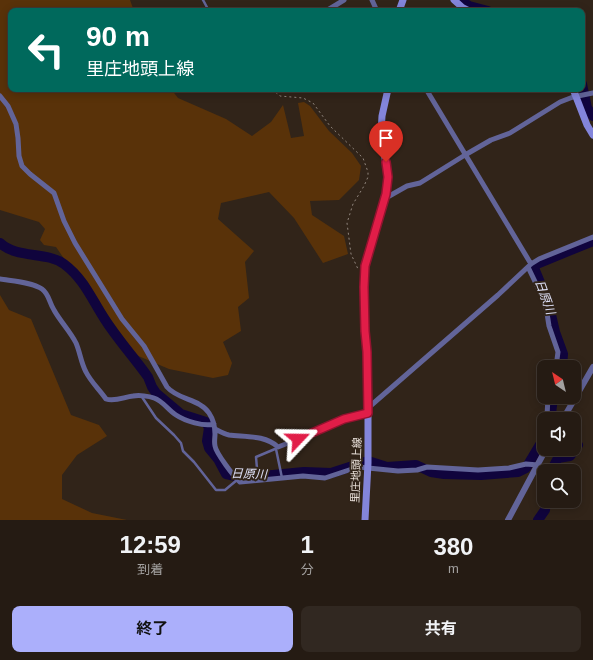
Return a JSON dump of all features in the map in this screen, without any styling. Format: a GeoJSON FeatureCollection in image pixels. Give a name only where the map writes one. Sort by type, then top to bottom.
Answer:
{"type":"FeatureCollection","features":[{"type":"Feature","properties":{"kind":"main road"},"geometry":{"type":"LineString","coordinates":[[454,0],[463,8]]}},
{"type":"Feature","properties":{"kind":"main road","name":"里庄地頭上線"},"geometry":{"type":"LineString","coordinates":[[365,520],[368,463],[368,411],[364,287],[365,266],[384,199],[388,177],[381,133],[382,116],[387,92]]}},
{"type":"Feature","properties":{"kind":"main road"},"geometry":{"type":"LineString","coordinates":[[575,92],[587,125],[593,135]]}},
{"type":"Feature","properties":{"kind":"street"},"geometry":{"type":"LineString","coordinates":[[331,8],[344,0]]}},
{"type":"Feature","properties":{"kind":"street"},"geometry":{"type":"LineString","coordinates":[[428,92],[530,266],[546,307],[549,326],[558,352],[557,360]]}},
{"type":"Feature","properties":{"kind":"street"},"geometry":{"type":"LineString","coordinates":[[384,199],[407,186],[420,183],[490,140],[510,133],[560,102],[577,96],[590,94]]}},
{"type":"Feature","properties":{"kind":"street"},"geometry":{"type":"LineString","coordinates":[[0,96],[8,106],[16,124],[19,156],[22,166],[54,193],[64,221],[75,243],[122,320],[144,346],[170,391],[203,406],[209,413],[215,448],[240,482],[257,478],[303,476],[325,478],[368,463],[383,470],[398,471],[427,467],[478,470],[510,468],[526,464],[535,464]]}},
{"type":"Feature","properties":{"kind":"street"},"geometry":{"type":"LineString","coordinates":[[0,279],[36,286],[46,292],[54,310],[75,341],[85,370],[93,383],[106,398],[112,400],[135,395],[153,397],[181,418],[211,426],[228,435],[262,439],[273,443],[276,448],[344,419],[368,411],[539,259],[593,237]]}},
{"type":"Feature","properties":{"kind":"street"},"geometry":{"type":"LineString","coordinates":[[567,412],[593,367]]}},
{"type":"Feature","properties":{"kind":"street"},"geometry":{"type":"LineString","coordinates":[[508,520],[535,464],[541,456]]}},
{"type":"Feature","properties":{"kind":"lane"},"geometry":{"type":"LineString","coordinates":[[142,396],[156,418],[181,443],[183,451],[194,462],[216,490],[225,490],[235,477]]}},
{"type":"Feature","properties":{"kind":"lane"},"geometry":{"type":"LineString","coordinates":[[257,478],[256,457],[276,448],[282,477]]}},
{"type":"Feature","properties":{"kind":"path"},"geometry":{"type":"LineString","coordinates":[[275,92],[280,96],[303,98],[313,103],[330,126],[363,158],[368,172],[368,177],[353,204],[347,223],[351,254],[358,271]]}},
{"type":"Feature","properties":{"kind":"shaded area"},"geometry":{"type":"Polygon","coordinates":[[[0,0],[130,0],[133,8],[8,8],[8,92],[173,92],[178,98],[226,119],[252,136],[271,122],[283,105],[291,138],[304,136],[298,103],[304,102],[310,106],[329,131],[352,153],[361,166],[359,180],[339,200],[310,201],[312,215],[344,236],[348,254],[323,263],[294,218],[269,192],[221,203],[218,219],[254,251],[245,262],[249,298],[238,307],[241,331],[223,342],[232,363],[228,375],[213,378],[169,369],[136,355],[107,314],[87,281],[65,260],[56,247],[44,245],[40,240],[45,229],[39,222],[0,210],[0,0]]]}},
{"type":"Feature","properties":{"kind":"shaded area"},"geometry":{"type":"Polygon","coordinates":[[[0,295],[9,310],[31,319],[71,415],[99,425],[107,436],[77,455],[62,475],[62,499],[92,513],[127,520],[0,520],[0,295]]]}},
{"type":"Feature","properties":{"kind":"waterway"},"geometry":{"type":"LineString","coordinates":[[460,0],[469,6],[477,8]]}},
{"type":"Feature","properties":{"kind":"waterway"},"geometry":{"type":"LineString","coordinates":[[584,92],[587,108],[593,116]]}},
{"type":"Feature","properties":{"kind":"waterway","name":"日原川"},"geometry":{"type":"LineString","coordinates":[[563,360],[563,354],[555,332],[548,302],[534,266],[593,241]]}},
{"type":"Feature","properties":{"kind":"waterway","name":"日原川"},"geometry":{"type":"LineString","coordinates":[[0,243],[15,251],[49,257],[57,260],[64,264],[77,276],[87,289],[114,333],[148,377],[156,393],[181,414],[206,422],[209,428],[207,441],[209,448],[218,459],[226,474],[240,477],[251,477],[304,472],[331,473],[368,461],[387,467],[416,465],[431,472],[444,474],[481,475],[518,472],[526,468],[537,450]]}},
{"type":"Feature","properties":{"kind":"waterway","name":"日原川"},"geometry":{"type":"LineString","coordinates":[[551,412],[552,404]]}},
{"type":"Feature","properties":{"kind":"waterway"},"geometry":{"type":"LineString","coordinates":[[555,464],[558,458],[570,456]]}},
{"type":"Feature","properties":{"kind":"waterway"},"geometry":{"type":"LineString","coordinates":[[538,520],[545,508]]}},
{"type":"Feature","properties":{"kind":"route"},"geometry":{"type":"LineString","coordinates":[[298,439],[344,419],[368,413],[367,352],[364,307],[365,266],[386,194],[388,177],[386,162]]}}]}
